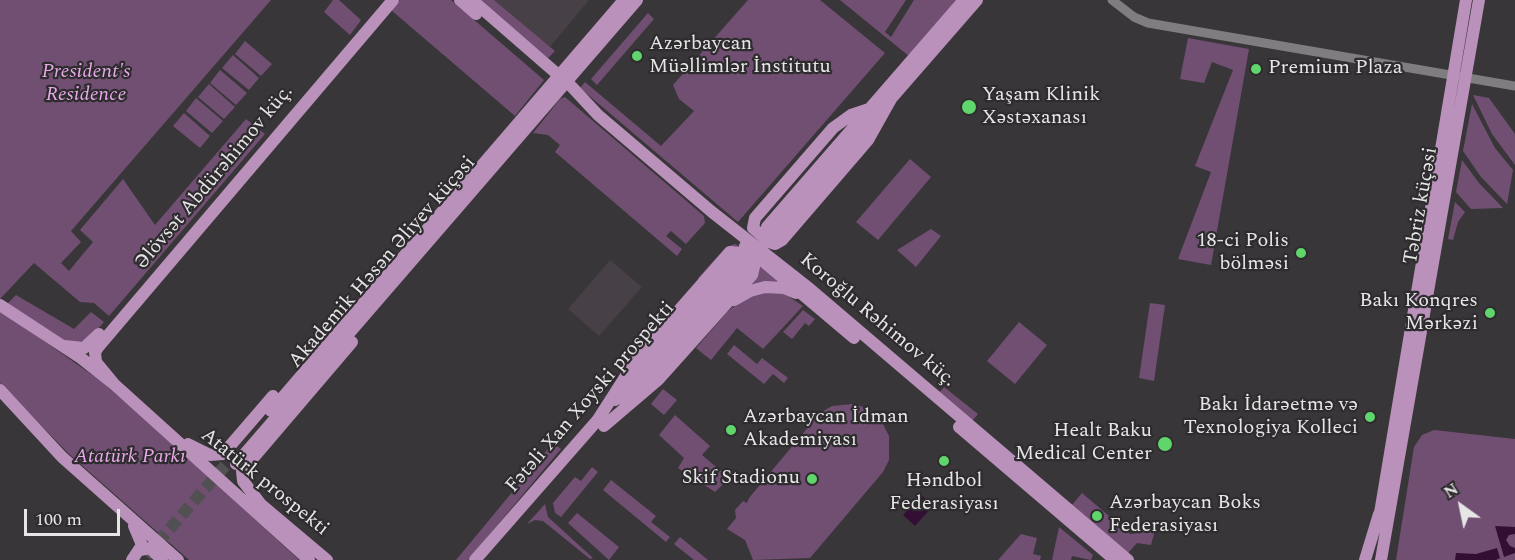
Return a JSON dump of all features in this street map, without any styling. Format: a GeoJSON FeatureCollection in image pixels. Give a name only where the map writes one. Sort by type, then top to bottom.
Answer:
{"type":"FeatureCollection","features":[{"type":"Feature","properties":{"kind":"main road","name":"Əlövsət Abdürəhimov küç."},"geometry":{"type":"LineString","coordinates":[[64,346],[80,350],[93,341],[384,0]]}},
{"type":"Feature","properties":{"kind":"main road","name":"Əlövsət Abdürəhimov küç."},"geometry":{"type":"LineString","coordinates":[[115,385],[96,362],[95,354],[99,346],[393,0]]}},
{"type":"Feature","properties":{"kind":"main road"},"geometry":{"type":"LineString","coordinates":[[460,0],[560,82]]}},
{"type":"Feature","properties":{"kind":"main road"},"geometry":{"type":"LineString","coordinates":[[472,0],[560,82]]}},
{"type":"Feature","properties":{"kind":"main road","name":"Akademik Həsən Əliyev küçəsi"},"geometry":{"type":"LineString","coordinates":[[402,264],[507,149],[624,0]]}},
{"type":"Feature","properties":{"kind":"main road","name":"Akademik Həsən Əliyev küçəsi"},"geometry":{"type":"LineString","coordinates":[[402,264],[560,82],[637,0]]}},
{"type":"Feature","properties":{"kind":"main road"},"geometry":{"type":"LineString","coordinates":[[755,218],[753,228],[769,242],[775,244],[774,233],[869,109],[964,0]]}},
{"type":"Feature","properties":{"kind":"main road"},"geometry":{"type":"LineString","coordinates":[[774,233],[868,140],[891,99],[977,0]]}},
{"type":"Feature","properties":{"kind":"main road","name":"Təbriz küçəsi"},"geometry":{"type":"LineString","coordinates":[[1372,560],[1384,514],[1459,76],[1466,0]]}},
{"type":"Feature","properties":{"kind":"main road","name":"Təbriz küçəsi"},"geometry":{"type":"LineString","coordinates":[[1459,76],[1479,0]]}},
{"type":"Feature","properties":{"kind":"main road","name":"Koroğlu Rəhimov küç."},"geometry":{"type":"LineString","coordinates":[[560,82],[723,220],[796,277],[1128,560]]}},
{"type":"Feature","properties":{"kind":"main road"},"geometry":{"type":"LineString","coordinates":[[723,220],[739,227],[755,218],[832,128],[851,115],[869,109]]}},
{"type":"Feature","properties":{"kind":"main road"},"geometry":{"type":"LineString","coordinates":[[507,149],[521,138],[533,139]]}},
{"type":"Feature","properties":{"kind":"main road"},"geometry":{"type":"LineString","coordinates":[[774,233],[782,258],[796,277]]}},
{"type":"Feature","properties":{"kind":"main road","name":"Koroğlu Rəhimov küç."},"geometry":{"type":"LineString","coordinates":[[745,246],[1115,560]]}},
{"type":"Feature","properties":{"kind":"main road"},"geometry":{"type":"LineString","coordinates":[[735,251],[752,265],[754,271],[658,380],[600,424],[638,357],[727,255],[735,251]]}},
{"type":"Feature","properties":{"kind":"main road"},"geometry":{"type":"LineString","coordinates":[[233,462],[361,294],[402,264]]}},
{"type":"Feature","properties":{"kind":"main road"},"geometry":{"type":"LineString","coordinates":[[233,462],[385,303],[402,264]]}},
{"type":"Feature","properties":{"kind":"main road","name":"Fətəli Xan Xoyski prospekti"},"geometry":{"type":"LineString","coordinates":[[485,560],[740,264]]}},
{"type":"Feature","properties":{"kind":"main road"},"geometry":{"type":"LineString","coordinates":[[717,314],[740,296],[765,287],[784,288],[810,301]]}},
{"type":"Feature","properties":{"kind":"main road","name":"Atatürk prospekti"},"geometry":{"type":"LineString","coordinates":[[0,305],[64,346],[115,385],[309,560]]}},
{"type":"Feature","properties":{"kind":"main road"},"geometry":{"type":"LineString","coordinates":[[0,390],[62,457],[178,560]]}},
{"type":"Feature","properties":{"kind":"main road","name":"Fətəli Xan Xoyski prospekti"},"geometry":{"type":"LineString","coordinates":[[475,560],[600,424]]}},
{"type":"Feature","properties":{"kind":"main road","name":"Atatürk prospekti"},"geometry":{"type":"LineString","coordinates":[[176,438],[210,460],[327,560]]}},
{"type":"Feature","properties":{"kind":"main road"},"geometry":{"type":"LineString","coordinates":[[176,438],[207,454],[233,462],[244,484],[262,506]]}},
{"type":"Feature","properties":{"kind":"main road"},"geometry":{"type":"LineString","coordinates":[[117,507],[139,535],[141,557]]}},
{"type":"Feature","properties":{"kind":"main road"},"geometry":{"type":"LineString","coordinates":[[1365,560],[1384,514]]}},
{"type":"Feature","properties":{"kind":"main road"},"geometry":{"type":"LineString","coordinates":[[1384,514],[1389,560]]}},
{"type":"Feature","properties":{"kind":"main road","name":"Təbriz küçəsi"},"geometry":{"type":"LineString","coordinates":[[1381,560],[1384,514]]}},
{"type":"Feature","properties":{"kind":"main road"},"geometry":{"type":"LineString","coordinates":[[141,557],[150,548],[162,560]]}},
{"type":"Feature","properties":{"kind":"street"},"geometry":{"type":"LineString","coordinates":[[1112,0],[1127,13],[1148,22],[1515,86]]}},
{"type":"Feature","properties":{"kind":"shaded area"},"geometry":{"type":"Polygon","coordinates":[[[494,0],[589,0],[550,47],[494,0]]]}},
{"type":"Feature","properties":{"kind":"shaded area"},"geometry":{"type":"Polygon","coordinates":[[[610,260],[642,287],[599,336],[568,309],[610,260]]]}},
{"type":"Feature","properties":{"kind":"shaded area"},"geometry":{"type":"Polygon","coordinates":[[[921,495],[933,506],[915,526],[903,515],[921,495]]]}},
{"type":"Feature","properties":{"kind":"shaded area"},"geometry":{"type":"Polygon","coordinates":[[[1495,526],[1515,527],[1515,534],[1509,535],[1506,540],[1510,546],[1515,548],[1515,553],[1504,557],[1495,526]]]}},
{"type":"Feature","properties":{"kind":"shaded area"},"geometry":{"type":"Polygon","coordinates":[[[1497,548],[1500,558],[1496,560],[1455,560],[1456,553],[1476,554],[1497,548]]]}},
{"type":"Feature","properties":{"kind":"green space","name":"President's Residence"},"geometry":{"type":"Polygon","coordinates":[[[0,0],[271,0],[71,231],[81,242],[61,263],[69,271],[93,242],[80,230],[123,179],[155,225],[246,119],[265,134],[109,316],[94,303],[80,302],[34,263],[0,299],[0,0]]]}},
{"type":"Feature","properties":{"kind":"green space"},"geometry":{"type":"Polygon","coordinates":[[[333,0],[339,0],[361,20],[350,35],[324,12],[333,0]]]}},
{"type":"Feature","properties":{"kind":"green space"},"geometry":{"type":"Polygon","coordinates":[[[400,0],[451,0],[544,80],[515,116],[391,10],[400,0]]]}},
{"type":"Feature","properties":{"kind":"green space"},"geometry":{"type":"Polygon","coordinates":[[[478,0],[494,0],[555,51],[548,58],[478,0]]]}},
{"type":"Feature","properties":{"kind":"green space"},"geometry":{"type":"Polygon","coordinates":[[[748,0],[820,0],[885,53],[738,222],[580,88],[585,82],[661,146],[694,111],[679,99],[673,85],[748,0]]]}},
{"type":"Feature","properties":{"kind":"green space"},"geometry":{"type":"Polygon","coordinates":[[[840,0],[906,0],[885,32],[891,37],[914,0],[957,0],[910,57],[840,0]]]}},
{"type":"Feature","properties":{"kind":"green space"},"geometry":{"type":"Polygon","coordinates":[[[648,13],[654,19],[597,85],[591,79],[648,13]]]}},
{"type":"Feature","properties":{"kind":"green space"},"geometry":{"type":"Polygon","coordinates":[[[1188,38],[1249,49],[1211,265],[1178,259],[1211,172],[1195,166],[1233,70],[1212,62],[1204,83],[1180,79],[1188,38]]]}},
{"type":"Feature","properties":{"kind":"green space"},"geometry":{"type":"Polygon","coordinates":[[[245,41],[272,64],[261,76],[235,54],[245,41]]]}},
{"type":"Feature","properties":{"kind":"green space"},"geometry":{"type":"Polygon","coordinates":[[[233,55],[259,78],[249,90],[222,68],[233,55]]]}},
{"type":"Feature","properties":{"kind":"green space"},"geometry":{"type":"Polygon","coordinates":[[[220,70],[247,93],[236,105],[210,83],[220,70]]]}},
{"type":"Feature","properties":{"kind":"green space"},"geometry":{"type":"Polygon","coordinates":[[[209,84],[235,107],[224,119],[198,97],[209,84]]]}},
{"type":"Feature","properties":{"kind":"green space"},"geometry":{"type":"Polygon","coordinates":[[[1473,95],[1489,98],[1515,134],[1515,165],[1492,134],[1473,95]]]}},
{"type":"Feature","properties":{"kind":"green space"},"geometry":{"type":"Polygon","coordinates":[[[565,97],[704,216],[705,223],[686,244],[671,231],[666,236],[682,249],[677,256],[555,152],[560,145],[548,135],[533,133],[560,99],[565,97]]]}},
{"type":"Feature","properties":{"kind":"green space"},"geometry":{"type":"Polygon","coordinates":[[[196,98],[223,121],[212,133],[186,111],[196,98]]]}},
{"type":"Feature","properties":{"kind":"green space"},"geometry":{"type":"Polygon","coordinates":[[[1472,104],[1495,148],[1513,170],[1507,204],[1481,177],[1463,151],[1472,104]]]}},
{"type":"Feature","properties":{"kind":"green space"},"geometry":{"type":"Polygon","coordinates":[[[184,113],[210,136],[200,148],[173,126],[184,113]]]}},
{"type":"Feature","properties":{"kind":"green space"},"geometry":{"type":"Polygon","coordinates":[[[910,159],[931,177],[878,240],[856,222],[910,159]]]}},
{"type":"Feature","properties":{"kind":"green space"},"geometry":{"type":"Polygon","coordinates":[[[1462,160],[1479,183],[1503,208],[1471,209],[1456,192],[1462,160]]]}},
{"type":"Feature","properties":{"kind":"green space"},"geometry":{"type":"Polygon","coordinates":[[[1455,202],[1465,212],[1458,222],[1453,240],[1448,239],[1455,202]]]}},
{"type":"Feature","properties":{"kind":"green space"},"geometry":{"type":"Polygon","coordinates":[[[931,229],[941,236],[916,267],[897,250],[931,229]]]}},
{"type":"Feature","properties":{"kind":"green space"},"geometry":{"type":"Polygon","coordinates":[[[735,244],[785,284],[745,288],[699,280],[698,278],[726,247],[735,244]]]}},
{"type":"Feature","properties":{"kind":"green space"},"geometry":{"type":"Polygon","coordinates":[[[772,291],[785,294],[803,306],[763,349],[737,328],[711,360],[696,348],[728,311],[740,301],[755,293],[772,291]]]}},
{"type":"Feature","properties":{"kind":"green space"},"geometry":{"type":"Polygon","coordinates":[[[16,295],[74,329],[91,312],[104,322],[87,341],[69,343],[7,304],[16,295]]]}},
{"type":"Feature","properties":{"kind":"green space"},"geometry":{"type":"Polygon","coordinates":[[[1150,303],[1165,305],[1154,381],[1139,378],[1150,303]]]}},
{"type":"Feature","properties":{"kind":"green space","name":"Atatürk Parkı"},"geometry":{"type":"Polygon","coordinates":[[[0,310],[98,379],[153,425],[299,560],[189,560],[68,453],[0,383],[0,310]]]}},
{"type":"Feature","properties":{"kind":"green space"},"geometry":{"type":"Polygon","coordinates":[[[803,310],[815,319],[809,326],[805,323],[792,339],[783,332],[803,310]]]}},
{"type":"Feature","properties":{"kind":"green space"},"geometry":{"type":"Polygon","coordinates":[[[1019,322],[1047,345],[1015,384],[987,361],[1019,322]]]}},
{"type":"Feature","properties":{"kind":"green space"},"geometry":{"type":"Polygon","coordinates":[[[734,345],[757,364],[762,358],[788,378],[784,383],[773,374],[764,384],[727,354],[734,345]]]}},
{"type":"Feature","properties":{"kind":"green space"},"geometry":{"type":"Polygon","coordinates":[[[944,387],[978,414],[972,421],[939,393],[944,387]]]}},
{"type":"Feature","properties":{"kind":"green space"},"geometry":{"type":"Polygon","coordinates":[[[663,389],[677,400],[664,415],[651,404],[663,389]]]}},
{"type":"Feature","properties":{"kind":"green space"},"geometry":{"type":"Polygon","coordinates":[[[852,404],[867,408],[882,422],[889,436],[889,460],[883,472],[810,558],[753,560],[745,540],[727,529],[736,518],[735,510],[743,501],[747,503],[820,413],[832,406],[852,404]]]}},
{"type":"Feature","properties":{"kind":"green space"},"geometry":{"type":"Polygon","coordinates":[[[675,415],[710,446],[702,455],[729,478],[715,492],[678,468],[684,458],[659,435],[675,415]]]}},
{"type":"Feature","properties":{"kind":"green space"},"geometry":{"type":"Polygon","coordinates":[[[1434,430],[1515,439],[1515,560],[1396,560],[1414,447],[1422,435],[1434,430]]]}},
{"type":"Feature","properties":{"kind":"green space"},"geometry":{"type":"Polygon","coordinates":[[[553,443],[561,449],[468,560],[456,560],[553,443]]]}},
{"type":"Feature","properties":{"kind":"green space"},"geometry":{"type":"Polygon","coordinates":[[[592,467],[598,472],[561,517],[555,513],[553,503],[575,477],[581,481],[592,467]]]}},
{"type":"Feature","properties":{"kind":"green space"},"geometry":{"type":"Polygon","coordinates":[[[611,480],[656,516],[651,522],[670,537],[666,542],[603,490],[611,480]]]}},
{"type":"Feature","properties":{"kind":"green space","name":"Azərbaycan Boks Federasiyası"},"geometry":{"type":"Polygon","coordinates":[[[1082,493],[1130,534],[1139,533],[1140,527],[1155,530],[1151,545],[1137,543],[1128,553],[1072,505],[1082,493]]]}},
{"type":"Feature","properties":{"kind":"green space"},"geometry":{"type":"Polygon","coordinates":[[[545,504],[548,517],[593,558],[590,559],[543,521],[535,520],[527,524],[545,504]]]}},
{"type":"Feature","properties":{"kind":"green space"},"geometry":{"type":"Polygon","coordinates":[[[577,513],[619,547],[609,560],[568,523],[577,513]]]}},
{"type":"Feature","properties":{"kind":"green space"},"geometry":{"type":"Polygon","coordinates":[[[1059,527],[1093,555],[1091,560],[1072,556],[1071,560],[1052,560],[1059,527]]]}},
{"type":"Feature","properties":{"kind":"green space"},"geometry":{"type":"Polygon","coordinates":[[[1021,534],[1037,538],[1033,554],[1041,556],[1040,560],[998,560],[1021,534]]]}},
{"type":"Feature","properties":{"kind":"green space"},"geometry":{"type":"Polygon","coordinates":[[[680,537],[708,560],[694,560],[674,544],[680,537]]]}},
{"type":"Feature","properties":{"kind":"tunnel"},"geometry":{"type":"LineString","coordinates":[[146,556],[231,459]]}},
{"type":"Feature","properties":{"kind":"place","name":"Azərbaycan Müəllimlər İnstitutu"},"geometry":{"type":"Point","coordinates":[637,56]}},
{"type":"Feature","properties":{"kind":"place","name":"Premium Plaza"},"geometry":{"type":"Point","coordinates":[1256,69]}},
{"type":"Feature","properties":{"kind":"place","name":"Yaşam Klinik Xəstəxanası"},"geometry":{"type":"Point","coordinates":[969,107]}},
{"type":"Feature","properties":{"kind":"place","name":"18-ci Polis bölməsi"},"geometry":{"type":"Point","coordinates":[1301,253]}},
{"type":"Feature","properties":{"kind":"place","name":"Bakı Konqres Mərkəzi"},"geometry":{"type":"Point","coordinates":[1490,313]}},
{"type":"Feature","properties":{"kind":"place","name":"Bakı İdarəetmə və Texnologiya Kolleci"},"geometry":{"type":"Point","coordinates":[1370,417]}},
{"type":"Feature","properties":{"kind":"place","name":"Azərbaycan İdman Akademiyası"},"geometry":{"type":"Point","coordinates":[731,430]}},
{"type":"Feature","properties":{"kind":"place","name":"Healt Baku Medical Center"},"geometry":{"type":"Point","coordinates":[1165,444]}},
{"type":"Feature","properties":{"kind":"place","name":"Həndbol Federasiyası"},"geometry":{"type":"Point","coordinates":[944,461]}},
{"type":"Feature","properties":{"kind":"place","name":"Skif Stadionu"},"geometry":{"type":"Point","coordinates":[812,479]}},
{"type":"Feature","properties":{"kind":"place","name":"Azərbaycan Boks Federasiyası"},"geometry":{"type":"Point","coordinates":[1097,516]}}]}
